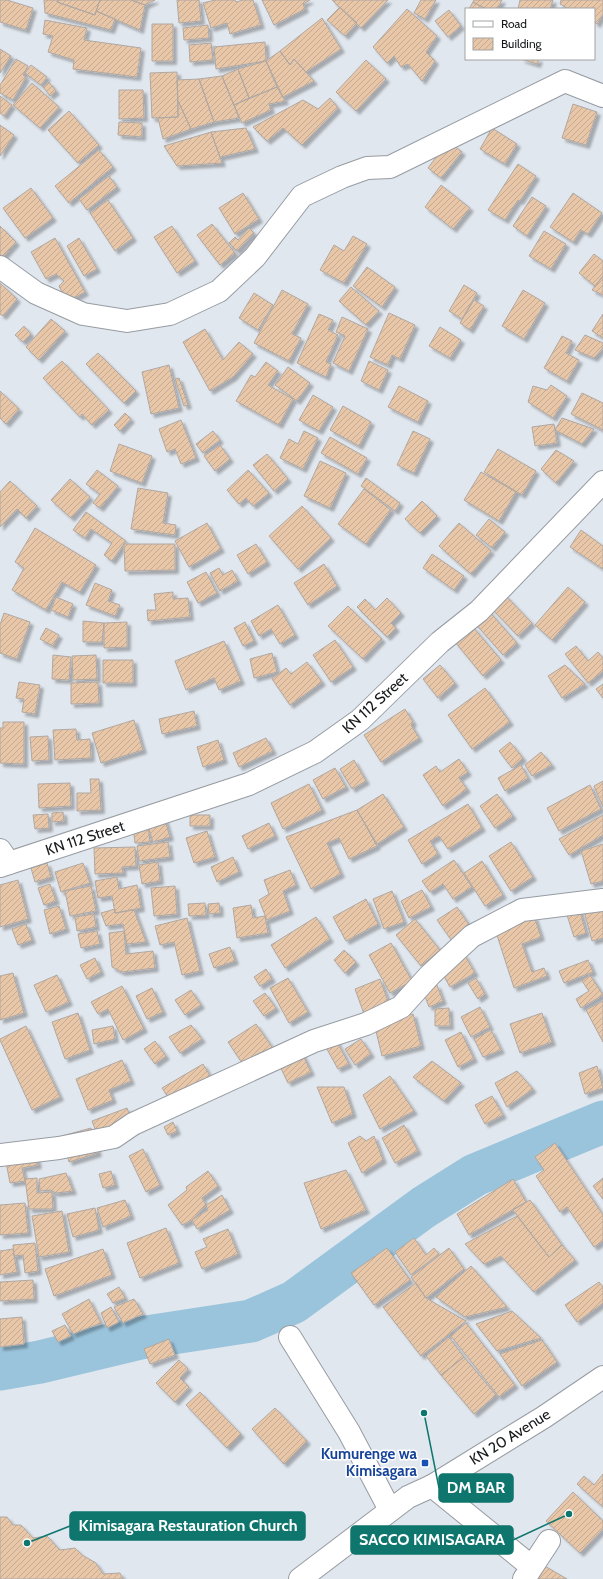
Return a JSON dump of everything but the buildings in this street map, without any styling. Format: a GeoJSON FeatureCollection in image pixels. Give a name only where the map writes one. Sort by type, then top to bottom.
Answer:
{"type":"FeatureCollection","features":[{"type":"Feature","properties":{"kind":"street"},"geometry":{"type":"LineString","coordinates":[[0,267],[36,293],[83,314],[127,321],[170,314],[219,291],[255,257],[302,196],[342,177],[367,168],[390,167],[565,81],[603,96]]}},
{"type":"Feature","properties":{"kind":"street","name":"KN 112 Street"},"geometry":{"type":"LineString","coordinates":[[3,860],[249,784],[315,752],[360,720],[440,642],[479,611],[603,482]]}},
{"type":"Feature","properties":{"kind":"street"},"geometry":{"type":"LineString","coordinates":[[0,1155],[59,1148],[114,1137],[133,1124],[314,1041],[366,1024],[401,1007],[430,975],[472,936],[522,910],[603,900]]}},
{"type":"Feature","properties":{"kind":"street"},"geometry":{"type":"LineString","coordinates":[[290,1337],[349,1432],[390,1510]]}},
{"type":"Feature","properties":{"kind":"street","name":"KN 20 Avenue"},"geometry":{"type":"LineString","coordinates":[[300,1579],[408,1497],[432,1486],[544,1417],[603,1377]]}},
{"type":"Feature","properties":{"kind":"street"},"geometry":{"type":"LineString","coordinates":[[432,1486],[528,1573],[549,1541]]}},
{"type":"Feature","properties":{"kind":"waterway"},"geometry":{"type":"LineString","coordinates":[[0,1369],[40,1362],[140,1338],[251,1321],[294,1302],[424,1207],[475,1175],[603,1122]]}},
{"type":"Feature","properties":{"kind":"place","name":"DM BAR"},"geometry":{"type":"Point","coordinates":[424,1413]}},
{"type":"Feature","properties":{"kind":"place","name":"Kumurenge wa Kimisagara"},"geometry":{"type":"Point","coordinates":[425,1463]}},
{"type":"Feature","properties":{"kind":"place","name":"SACCO KIMISAGARA"},"geometry":{"type":"Point","coordinates":[569,1514]}},
{"type":"Feature","properties":{"kind":"place","name":"Kimisagara Restauration Church"},"geometry":{"type":"Point","coordinates":[27,1543]}}]}
